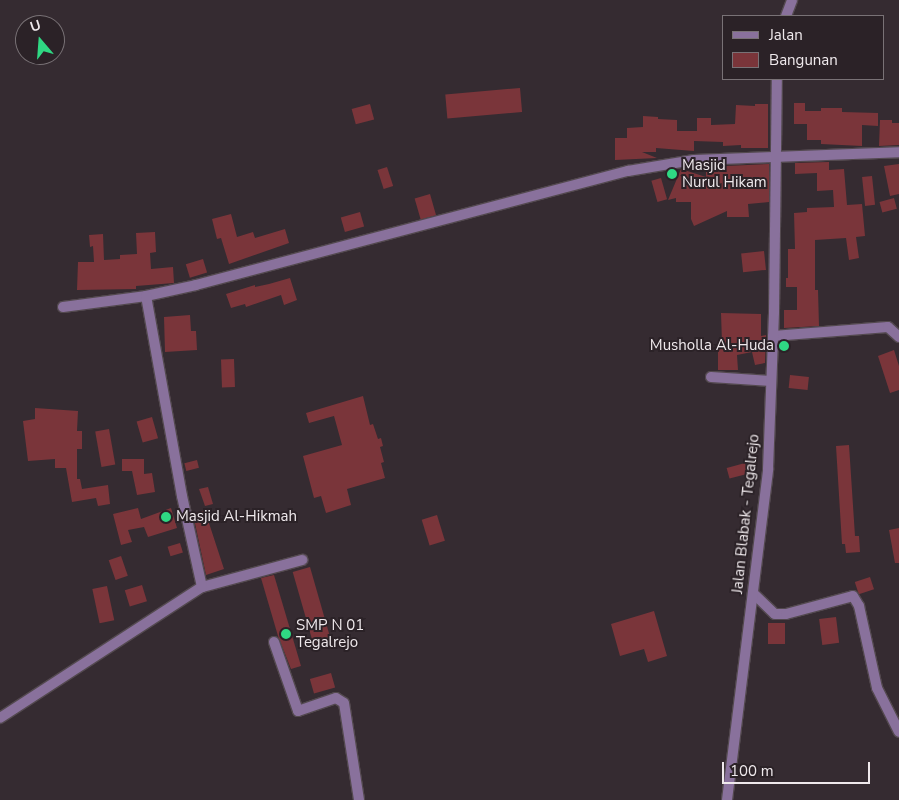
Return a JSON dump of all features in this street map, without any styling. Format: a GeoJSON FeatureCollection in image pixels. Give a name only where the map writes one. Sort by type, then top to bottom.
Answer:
{"type":"FeatureCollection","features":[{"type":"Feature","properties":{"kind":"street"},"geometry":{"type":"LineString","coordinates":[[786,15],[792,0]]}},
{"type":"Feature","properties":{"kind":"street","name":"Jalan Blabak - Tegalrejo"},"geometry":{"type":"LineString","coordinates":[[727,800],[768,469],[778,156],[777,80]]}},
{"type":"Feature","properties":{"kind":"street"},"geometry":{"type":"LineString","coordinates":[[63,307],[146,296],[196,285],[523,197],[628,171],[694,160],[899,152]]}},
{"type":"Feature","properties":{"kind":"street"},"geometry":{"type":"LineString","coordinates":[[146,296],[182,496],[202,587]]}},
{"type":"Feature","properties":{"kind":"street"},"geometry":{"type":"LineString","coordinates":[[773,336],[888,327],[899,337]]}},
{"type":"Feature","properties":{"kind":"street"},"geometry":{"type":"LineString","coordinates":[[711,377],[771,382]]}},
{"type":"Feature","properties":{"kind":"street"},"geometry":{"type":"LineString","coordinates":[[0,718],[202,587],[302,560]]}},
{"type":"Feature","properties":{"kind":"street"},"geometry":{"type":"LineString","coordinates":[[752,593],[775,614],[786,614],[853,596],[859,606],[877,688],[899,732]]}},
{"type":"Feature","properties":{"kind":"street"},"geometry":{"type":"LineString","coordinates":[[274,642],[298,710],[336,698],[344,703],[359,800]]}},
{"type":"Feature","properties":{"kind":"building"},"geometry":{"type":"Polygon","coordinates":[[[520,88],[522,112],[447,118],[445,95],[520,88]]]}},
{"type":"Feature","properties":{"kind":"building"},"geometry":{"type":"Polygon","coordinates":[[[794,103],[805,103],[805,111],[821,111],[821,108],[842,108],[842,112],[878,113],[878,126],[862,125],[862,146],[821,144],[821,140],[807,140],[807,124],[794,124],[794,103]]]}},
{"type":"Feature","properties":{"kind":"building"},"geometry":{"type":"Polygon","coordinates":[[[370,104],[374,119],[356,124],[352,109],[370,104]]]}},
{"type":"Feature","properties":{"kind":"building"},"geometry":{"type":"Polygon","coordinates":[[[755,104],[768,104],[768,148],[741,148],[741,145],[723,146],[723,142],[694,141],[694,151],[656,148],[656,152],[642,152],[657,158],[615,160],[615,138],[627,138],[627,128],[643,127],[643,116],[677,120],[677,131],[697,131],[697,118],[711,118],[711,125],[735,124],[736,105],[755,106],[755,104]]]}},
{"type":"Feature","properties":{"kind":"building"},"geometry":{"type":"Polygon","coordinates":[[[880,120],[892,120],[892,123],[899,123],[899,145],[879,146],[880,120]]]}},
{"type":"Feature","properties":{"kind":"building"},"geometry":{"type":"Polygon","coordinates":[[[829,162],[829,170],[844,169],[847,205],[862,204],[865,236],[856,237],[859,258],[849,260],[846,238],[815,240],[815,290],[818,290],[819,326],[784,328],[784,310],[797,310],[797,287],[786,287],[786,278],[788,278],[788,249],[795,249],[794,213],[807,212],[807,208],[834,207],[833,190],[817,191],[817,173],[795,174],[795,163],[829,162]]]}},
{"type":"Feature","properties":{"kind":"building"},"geometry":{"type":"Polygon","coordinates":[[[769,164],[769,202],[748,204],[749,217],[727,217],[727,211],[694,226],[691,219],[691,202],[676,202],[676,198],[668,200],[681,169],[706,177],[706,172],[726,171],[726,166],[769,164]]]}},
{"type":"Feature","properties":{"kind":"building"},"geometry":{"type":"Polygon","coordinates":[[[899,164],[899,194],[890,196],[884,166],[899,164]]]}},
{"type":"Feature","properties":{"kind":"building"},"geometry":{"type":"Polygon","coordinates":[[[387,167],[393,186],[384,189],[377,170],[387,167]]]}},
{"type":"Feature","properties":{"kind":"building"},"geometry":{"type":"Polygon","coordinates":[[[872,176],[875,205],[865,206],[862,177],[872,176]]]}},
{"type":"Feature","properties":{"kind":"building"},"geometry":{"type":"Polygon","coordinates":[[[661,178],[667,199],[657,202],[651,181],[661,178]]]}},
{"type":"Feature","properties":{"kind":"building"},"geometry":{"type":"Polygon","coordinates":[[[430,194],[436,215],[421,220],[415,198],[430,194]]]}},
{"type":"Feature","properties":{"kind":"building"},"geometry":{"type":"Polygon","coordinates":[[[894,198],[897,209],[882,213],[880,202],[894,198]]]}},
{"type":"Feature","properties":{"kind":"building"},"geometry":{"type":"Polygon","coordinates":[[[360,212],[364,226],[345,232],[341,218],[360,212]]]}},
{"type":"Feature","properties":{"kind":"building"},"geometry":{"type":"Polygon","coordinates":[[[231,214],[237,237],[253,232],[255,238],[285,229],[289,243],[229,264],[221,238],[217,239],[212,219],[231,214]]]}},
{"type":"Feature","properties":{"kind":"building"},"geometry":{"type":"Polygon","coordinates":[[[155,232],[156,252],[150,253],[151,269],[173,267],[174,283],[136,286],[136,289],[77,290],[78,262],[94,262],[93,246],[90,247],[89,235],[103,234],[104,260],[120,259],[120,255],[137,254],[136,233],[155,232]]]}},
{"type":"Feature","properties":{"kind":"building"},"geometry":{"type":"Polygon","coordinates":[[[764,251],[766,270],[743,272],[741,253],[764,251]]]}},
{"type":"Feature","properties":{"kind":"building"},"geometry":{"type":"Polygon","coordinates":[[[203,259],[207,272],[190,278],[186,264],[203,259]]]}},
{"type":"Feature","properties":{"kind":"building"},"geometry":{"type":"Polygon","coordinates":[[[290,278],[297,300],[284,305],[281,295],[246,307],[245,304],[231,308],[226,294],[255,285],[255,287],[290,278]]]}},
{"type":"Feature","properties":{"kind":"building"},"geometry":{"type":"Polygon","coordinates":[[[721,313],[761,314],[761,336],[766,335],[765,363],[755,365],[752,352],[737,355],[738,370],[718,370],[718,343],[722,343],[721,313]]]}},
{"type":"Feature","properties":{"kind":"building"},"geometry":{"type":"Polygon","coordinates":[[[190,315],[191,331],[196,331],[197,350],[165,352],[164,317],[190,315]]]}},
{"type":"Feature","properties":{"kind":"building"},"geometry":{"type":"Polygon","coordinates":[[[894,350],[899,366],[899,390],[890,393],[878,356],[894,350]]]}},
{"type":"Feature","properties":{"kind":"building"},"geometry":{"type":"Polygon","coordinates":[[[221,359],[234,359],[235,387],[222,387],[221,359]]]}},
{"type":"Feature","properties":{"kind":"building"},"geometry":{"type":"Polygon","coordinates":[[[790,375],[809,377],[808,390],[789,388],[790,375]]]}},
{"type":"Feature","properties":{"kind":"building"},"geometry":{"type":"Polygon","coordinates":[[[363,396],[370,425],[373,424],[378,439],[381,438],[383,446],[380,447],[384,462],[381,463],[385,478],[347,489],[351,505],[326,513],[321,496],[314,498],[303,456],[342,445],[334,416],[309,423],[306,413],[363,396]]]}},
{"type":"Feature","properties":{"kind":"building"},"geometry":{"type":"Polygon","coordinates":[[[35,408],[78,411],[77,431],[82,431],[82,449],[77,449],[77,479],[80,479],[82,489],[108,485],[110,504],[98,506],[96,498],[72,502],[66,468],[55,468],[55,459],[28,461],[23,421],[35,419],[35,408]]]}},
{"type":"Feature","properties":{"kind":"building"},"geometry":{"type":"Polygon","coordinates":[[[152,417],[158,438],[143,443],[137,421],[152,417]]]}},
{"type":"Feature","properties":{"kind":"building"},"geometry":{"type":"Polygon","coordinates":[[[109,429],[115,464],[101,467],[95,431],[109,429]]]}},
{"type":"Feature","properties":{"kind":"building"},"geometry":{"type":"Polygon","coordinates":[[[849,445],[855,536],[859,536],[860,552],[846,553],[845,544],[842,544],[836,446],[849,445]]]}},
{"type":"Feature","properties":{"kind":"building"},"geometry":{"type":"Polygon","coordinates":[[[122,459],[144,459],[144,474],[152,473],[155,492],[137,495],[132,471],[122,471],[122,459]]]}},
{"type":"Feature","properties":{"kind":"building"},"geometry":{"type":"Polygon","coordinates":[[[197,460],[199,468],[186,471],[184,463],[197,460]]]}},
{"type":"Feature","properties":{"kind":"building"},"geometry":{"type":"Polygon","coordinates":[[[745,463],[748,474],[729,479],[727,468],[745,463]]]}},
{"type":"Feature","properties":{"kind":"building"},"geometry":{"type":"Polygon","coordinates":[[[208,487],[213,504],[205,506],[199,489],[208,487]]]}},
{"type":"Feature","properties":{"kind":"building"},"geometry":{"type":"Polygon","coordinates":[[[138,508],[141,519],[171,508],[177,528],[148,537],[144,527],[128,530],[132,542],[121,545],[113,514],[138,508]]]}},
{"type":"Feature","properties":{"kind":"building"},"geometry":{"type":"Polygon","coordinates":[[[209,509],[211,516],[207,517],[224,569],[206,575],[193,514],[209,509]]]}},
{"type":"Feature","properties":{"kind":"building"},"geometry":{"type":"Polygon","coordinates":[[[437,515],[445,541],[430,545],[422,520],[437,515]]]}},
{"type":"Feature","properties":{"kind":"building"},"geometry":{"type":"Polygon","coordinates":[[[899,528],[899,563],[895,563],[889,530],[899,528]]]}},
{"type":"Feature","properties":{"kind":"building"},"geometry":{"type":"Polygon","coordinates":[[[180,543],[183,553],[170,556],[168,547],[180,543]]]}},
{"type":"Feature","properties":{"kind":"building"},"geometry":{"type":"Polygon","coordinates":[[[121,556],[128,576],[116,580],[109,560],[121,556]]]}},
{"type":"Feature","properties":{"kind":"building"},"geometry":{"type":"Polygon","coordinates":[[[310,567],[331,642],[314,647],[293,572],[310,567]]]}},
{"type":"Feature","properties":{"kind":"building"},"geometry":{"type":"Polygon","coordinates":[[[274,575],[301,666],[291,669],[278,636],[261,578],[274,575]]]}},
{"type":"Feature","properties":{"kind":"building"},"geometry":{"type":"Polygon","coordinates":[[[870,577],[874,589],[859,594],[855,582],[870,577]]]}},
{"type":"Feature","properties":{"kind":"building"},"geometry":{"type":"Polygon","coordinates":[[[142,585],[147,601],[130,607],[125,590],[142,585]]]}},
{"type":"Feature","properties":{"kind":"building"},"geometry":{"type":"Polygon","coordinates":[[[107,586],[114,620],[100,623],[92,589],[107,586]]]}},
{"type":"Feature","properties":{"kind":"building"},"geometry":{"type":"Polygon","coordinates":[[[654,611],[667,656],[648,662],[644,649],[620,656],[611,624],[654,611]]]}},
{"type":"Feature","properties":{"kind":"building"},"geometry":{"type":"Polygon","coordinates":[[[836,617],[839,643],[822,645],[819,619],[836,617]]]}},
{"type":"Feature","properties":{"kind":"building"},"geometry":{"type":"Polygon","coordinates":[[[768,623],[785,623],[785,644],[768,644],[768,623]]]}},
{"type":"Feature","properties":{"kind":"building"},"geometry":{"type":"Polygon","coordinates":[[[331,673],[335,687],[314,693],[310,679],[331,673]]]}},
{"type":"Feature","properties":{"kind":"place","name":"Masjid Nurul Hikam"},"geometry":{"type":"Point","coordinates":[672,174]}},
{"type":"Feature","properties":{"kind":"place","name":"Musholla Al-Huda"},"geometry":{"type":"Point","coordinates":[784,346]}},
{"type":"Feature","properties":{"kind":"place","name":"Masjid Al-Hikmah"},"geometry":{"type":"Point","coordinates":[166,517]}},
{"type":"Feature","properties":{"kind":"place","name":"SMP N 01 Tegalrejo"},"geometry":{"type":"Point","coordinates":[286,634]}}]}
